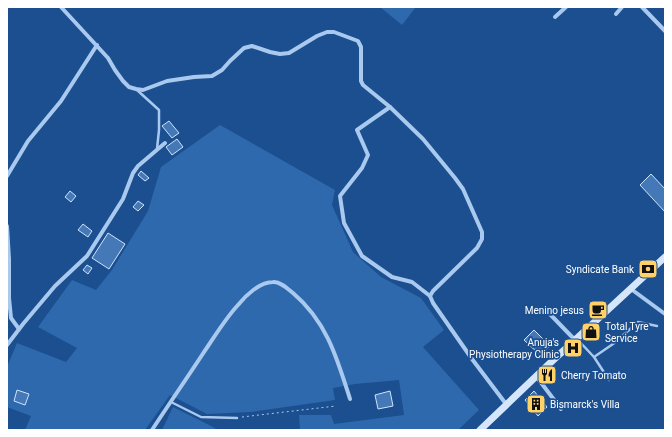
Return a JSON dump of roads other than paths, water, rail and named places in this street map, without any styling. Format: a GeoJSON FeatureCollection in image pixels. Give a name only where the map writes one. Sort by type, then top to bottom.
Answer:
{"type":"FeatureCollection","features":[{"type":"Feature","properties":{"kind":"main road"},"geometry":{"type":"LineString","coordinates":[[480,430],[506,404],[665,257]]}},
{"type":"Feature","properties":{"kind":"street"},"geometry":{"type":"LineString","coordinates":[[61,7],[97,44],[123,81],[129,87],[143,90],[167,81],[212,76],[222,70],[244,48],[252,46],[280,54],[289,52],[327,32],[334,32],[358,42],[361,47],[361,81],[363,85],[390,107],[423,139],[463,190],[482,232],[482,239],[477,248],[433,291],[430,296]]}},
{"type":"Feature","properties":{"kind":"street"},"geometry":{"type":"LineString","coordinates":[[555,17],[566,7]]}},
{"type":"Feature","properties":{"kind":"street"},"geometry":{"type":"LineString","coordinates":[[616,14],[622,7]]}},
{"type":"Feature","properties":{"kind":"street"},"geometry":{"type":"LineString","coordinates":[[642,7],[665,31]]}},
{"type":"Feature","properties":{"kind":"street"},"geometry":{"type":"LineString","coordinates":[[7,176],[28,141],[61,101],[97,44]]}},
{"type":"Feature","properties":{"kind":"street"},"geometry":{"type":"LineString","coordinates":[[390,107],[357,130],[368,155],[362,168],[340,196],[344,222],[362,256],[392,277],[412,282],[430,296],[433,303],[472,359],[506,404]]}},
{"type":"Feature","properties":{"kind":"street"},"geometry":{"type":"LineString","coordinates":[[7,345],[55,286],[86,256],[123,199],[133,173],[138,166],[165,143]]}},
{"type":"Feature","properties":{"kind":"street"},"geometry":{"type":"LineString","coordinates":[[7,226],[11,318],[19,329]]}},
{"type":"Feature","properties":{"kind":"street"},"geometry":{"type":"LineString","coordinates":[[152,430],[238,304],[259,286],[275,282],[285,287],[314,314],[326,334],[338,361],[350,399]]}},
{"type":"Feature","properties":{"kind":"street"},"geometry":{"type":"LineString","coordinates":[[631,289],[665,314]]}},
{"type":"Feature","properties":{"kind":"street"},"geometry":{"type":"LineString","coordinates":[[545,309],[576,339]]}},
{"type":"Feature","properties":{"kind":"street"},"geometry":{"type":"LineString","coordinates":[[536,376],[561,409]]}},
{"type":"Feature","properties":{"kind":"lane"},"geometry":{"type":"LineString","coordinates":[[136,89],[159,110],[157,149]]}},
{"type":"Feature","properties":{"kind":"lane"},"geometry":{"type":"LineString","coordinates":[[594,357],[613,344],[638,322],[657,326]]}},
{"type":"Feature","properties":{"kind":"lane"},"geometry":{"type":"LineString","coordinates":[[576,339],[594,357],[609,380]]}},
{"type":"Feature","properties":{"kind":"lane"},"geometry":{"type":"LineString","coordinates":[[170,402],[200,417],[237,418]]}},
{"type":"Feature","properties":{"kind":"place","name":"Syndicate Bank"},"geometry":{"type":"Point","coordinates":[648,269]}},
{"type":"Feature","properties":{"kind":"place","name":"Menino jesus"},"geometry":{"type":"Point","coordinates":[598,310]}},
{"type":"Feature","properties":{"kind":"place","name":"Total Tyre Service"},"geometry":{"type":"Point","coordinates":[591,332]}},
{"type":"Feature","properties":{"kind":"place","name":"Anuja's Physiotherapy Clinic"},"geometry":{"type":"Point","coordinates":[573,348]}},
{"type":"Feature","properties":{"kind":"place","name":"Cherry Tomato"},"geometry":{"type":"Point","coordinates":[547,375]}},
{"type":"Feature","properties":{"kind":"place","name":"Bismarck's Villa"},"geometry":{"type":"Point","coordinates":[536,404]}}]}
